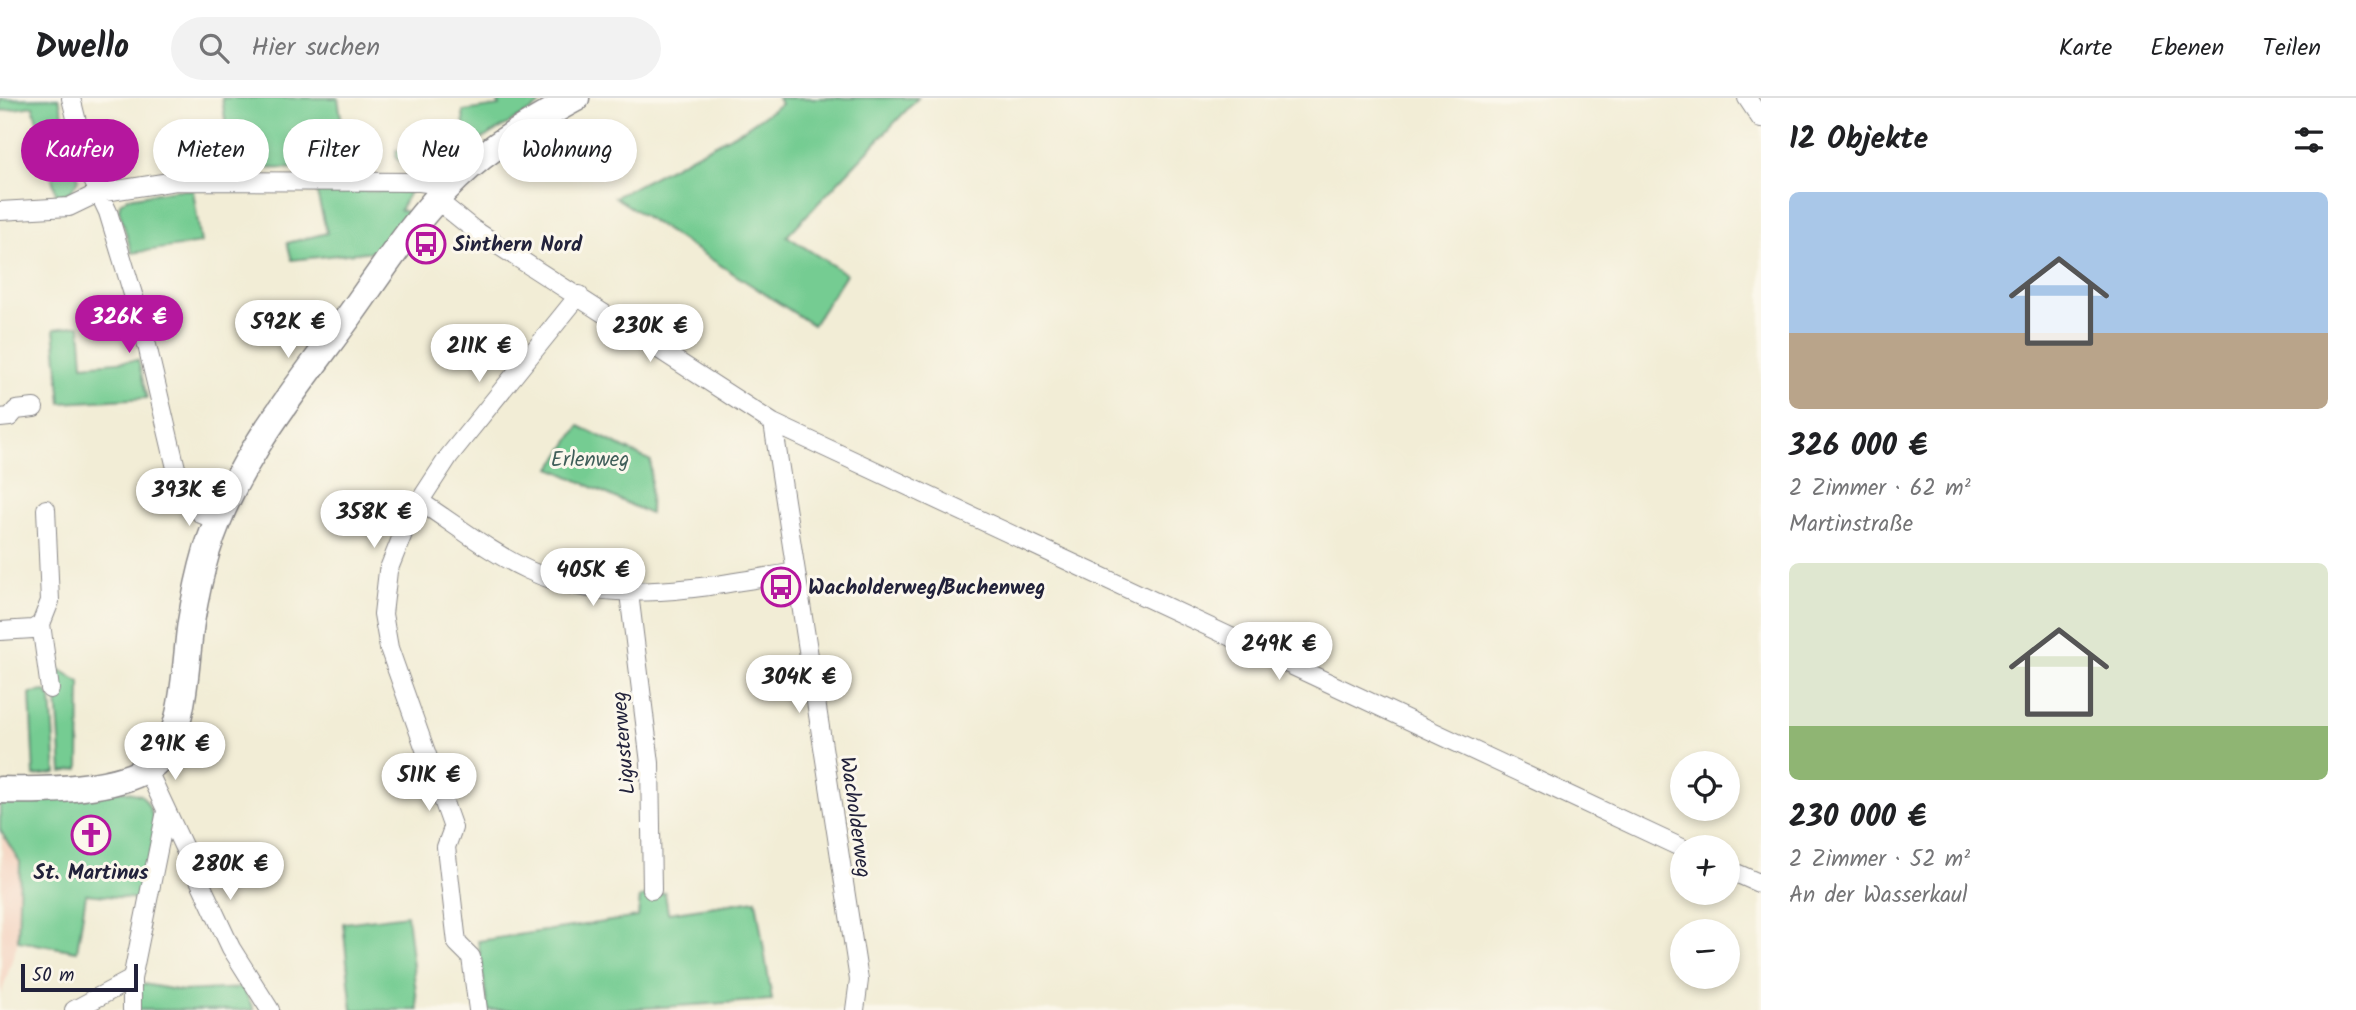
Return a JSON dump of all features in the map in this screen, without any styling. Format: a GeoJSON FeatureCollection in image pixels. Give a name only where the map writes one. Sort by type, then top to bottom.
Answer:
{"type":"FeatureCollection","features":[{"type":"Feature","properties":{"kind":"street"},"geometry":{"type":"LineString","coordinates":[[71,98],[90,174],[108,212],[142,324],[176,468],[201,514],[218,521]]}},
{"type":"Feature","properties":{"kind":"street"},"geometry":{"type":"LineString","coordinates":[[1747,98],[1761,119]]}},
{"type":"Feature","properties":{"kind":"street"},"geometry":{"type":"LineString","coordinates":[[0,790],[60,789],[119,779],[148,769],[164,753],[173,734],[181,702],[195,600],[218,521],[267,430],[441,196],[487,154],[562,101]]}},
{"type":"Feature","properties":{"kind":"street"},"geometry":{"type":"LineString","coordinates":[[0,211],[69,207],[98,193],[148,184],[208,180],[434,184],[441,196],[473,229],[579,295],[773,423],[1385,712],[1670,843]]}},
{"type":"Feature","properties":{"kind":"street"},"geometry":{"type":"LineString","coordinates":[[478,1010],[471,957],[457,943],[446,847],[453,828],[392,660],[383,614],[385,584],[391,559],[419,501],[469,428],[579,295]]}},
{"type":"Feature","properties":{"kind":"street"},"geometry":{"type":"LineString","coordinates":[[0,418],[10,417],[16,410],[34,408]]}},
{"type":"Feature","properties":{"kind":"street","name":"Wacholderweg"},"geometry":{"type":"LineString","coordinates":[[773,423],[859,980],[855,1010]]}},
{"type":"Feature","properties":{"kind":"street"},"geometry":{"type":"LineString","coordinates":[[419,501],[508,560],[569,584],[629,593],[796,572]]}},
{"type":"Feature","properties":{"kind":"street"},"geometry":{"type":"LineString","coordinates":[[46,509],[50,601],[41,624],[50,689]]}},
{"type":"Feature","properties":{"kind":"street","name":"Ligusterweg"},"geometry":{"type":"LineString","coordinates":[[629,593],[650,763],[652,890]]}},
{"type":"Feature","properties":{"kind":"street"},"geometry":{"type":"LineString","coordinates":[[0,631],[33,629],[41,624]]}},
{"type":"Feature","properties":{"kind":"street"},"geometry":{"type":"LineString","coordinates":[[148,769],[231,947],[270,1010]]}},
{"type":"Feature","properties":{"kind":"street"},"geometry":{"type":"LineString","coordinates":[[132,1010],[132,979],[166,811]]}},
{"type":"Feature","properties":{"kind":"street"},"geometry":{"type":"LineString","coordinates":[[1740,875],[1761,884]]}},
{"type":"Feature","properties":{"kind":"street"},"geometry":{"type":"LineString","coordinates":[[74,1010],[132,979]]}},
{"type":"Feature","properties":{"kind":"shaded area","name":"St. Martinus"},"geometry":{"type":"Polygon","coordinates":[[[2,832],[19,856],[21,886],[18,941],[1,995],[2,832]]]}},
{"type":"Feature","properties":{"kind":"green space"},"geometry":{"type":"Polygon","coordinates":[[[59,98],[64,119],[36,119],[33,106],[0,111],[0,99],[59,98]]]}},
{"type":"Feature","properties":{"kind":"green space"},"geometry":{"type":"Polygon","coordinates":[[[222,98],[338,98],[341,119],[283,119],[283,168],[269,168],[269,119],[225,119],[222,98]]]}},
{"type":"Feature","properties":{"kind":"green space"},"geometry":{"type":"Polygon","coordinates":[[[498,98],[540,100],[538,106],[516,119],[498,119],[498,130],[484,138],[484,119],[464,119],[463,111],[499,106],[498,98]]]}},
{"type":"Feature","properties":{"kind":"green space"},"geometry":{"type":"Polygon","coordinates":[[[778,98],[918,98],[787,236],[846,274],[813,325],[615,197],[744,129],[781,104],[778,98]]]}},
{"type":"Feature","properties":{"kind":"green space"},"geometry":{"type":"Polygon","coordinates":[[[53,182],[77,182],[71,191],[57,197],[53,182]]]}},
{"type":"Feature","properties":{"kind":"green space"},"geometry":{"type":"Polygon","coordinates":[[[175,190],[193,190],[201,243],[132,253],[119,210],[120,203],[128,198],[175,190]]]}},
{"type":"Feature","properties":{"kind":"green space"},"geometry":{"type":"Polygon","coordinates":[[[316,190],[410,192],[400,210],[411,213],[384,250],[292,260],[287,243],[327,233],[316,190]]]}},
{"type":"Feature","properties":{"kind":"green space"},"geometry":{"type":"Polygon","coordinates":[[[80,325],[83,365],[138,360],[147,398],[61,403],[54,329],[80,325]]]}},
{"type":"Feature","properties":{"kind":"green space","name":"Erlenweg"},"geometry":{"type":"Polygon","coordinates":[[[579,426],[651,461],[650,514],[551,468],[579,426]]]}},
{"type":"Feature","properties":{"kind":"green space"},"geometry":{"type":"Polygon","coordinates":[[[49,663],[80,682],[79,769],[62,772],[57,696],[51,689],[49,663]]]}},
{"type":"Feature","properties":{"kind":"green space"},"geometry":{"type":"Polygon","coordinates":[[[45,691],[51,698],[56,773],[34,776],[30,693],[45,691]]]}},
{"type":"Feature","properties":{"kind":"green space"},"geometry":{"type":"Polygon","coordinates":[[[124,791],[141,795],[149,806],[153,819],[153,846],[137,899],[86,894],[77,951],[18,941],[20,862],[0,830],[0,802],[124,791]]]}},
{"type":"Feature","properties":{"kind":"green space"},"geometry":{"type":"Polygon","coordinates":[[[665,893],[668,913],[756,900],[772,1000],[614,1010],[488,1010],[478,941],[638,917],[640,897],[665,893]]]}},
{"type":"Feature","properties":{"kind":"green space"},"geometry":{"type":"Polygon","coordinates":[[[407,915],[418,1010],[352,1010],[343,923],[407,915]]]}},
{"type":"Feature","properties":{"kind":"green space"},"geometry":{"type":"Polygon","coordinates":[[[137,983],[183,991],[243,988],[254,1010],[138,1010],[137,983]]]}},
{"type":"Feature","properties":{"kind":"place","name":"Sinthern Nord"},"geometry":{"type":"Point","coordinates":[426,244]}},
{"type":"Feature","properties":{"kind":"place","name":"Wacholderweg/Buchenweg"},"geometry":{"type":"Point","coordinates":[781,587]}},
{"type":"Feature","properties":{"kind":"place","name":"St. Martinus"},"geometry":{"type":"Point","coordinates":[91,835]}}]}
